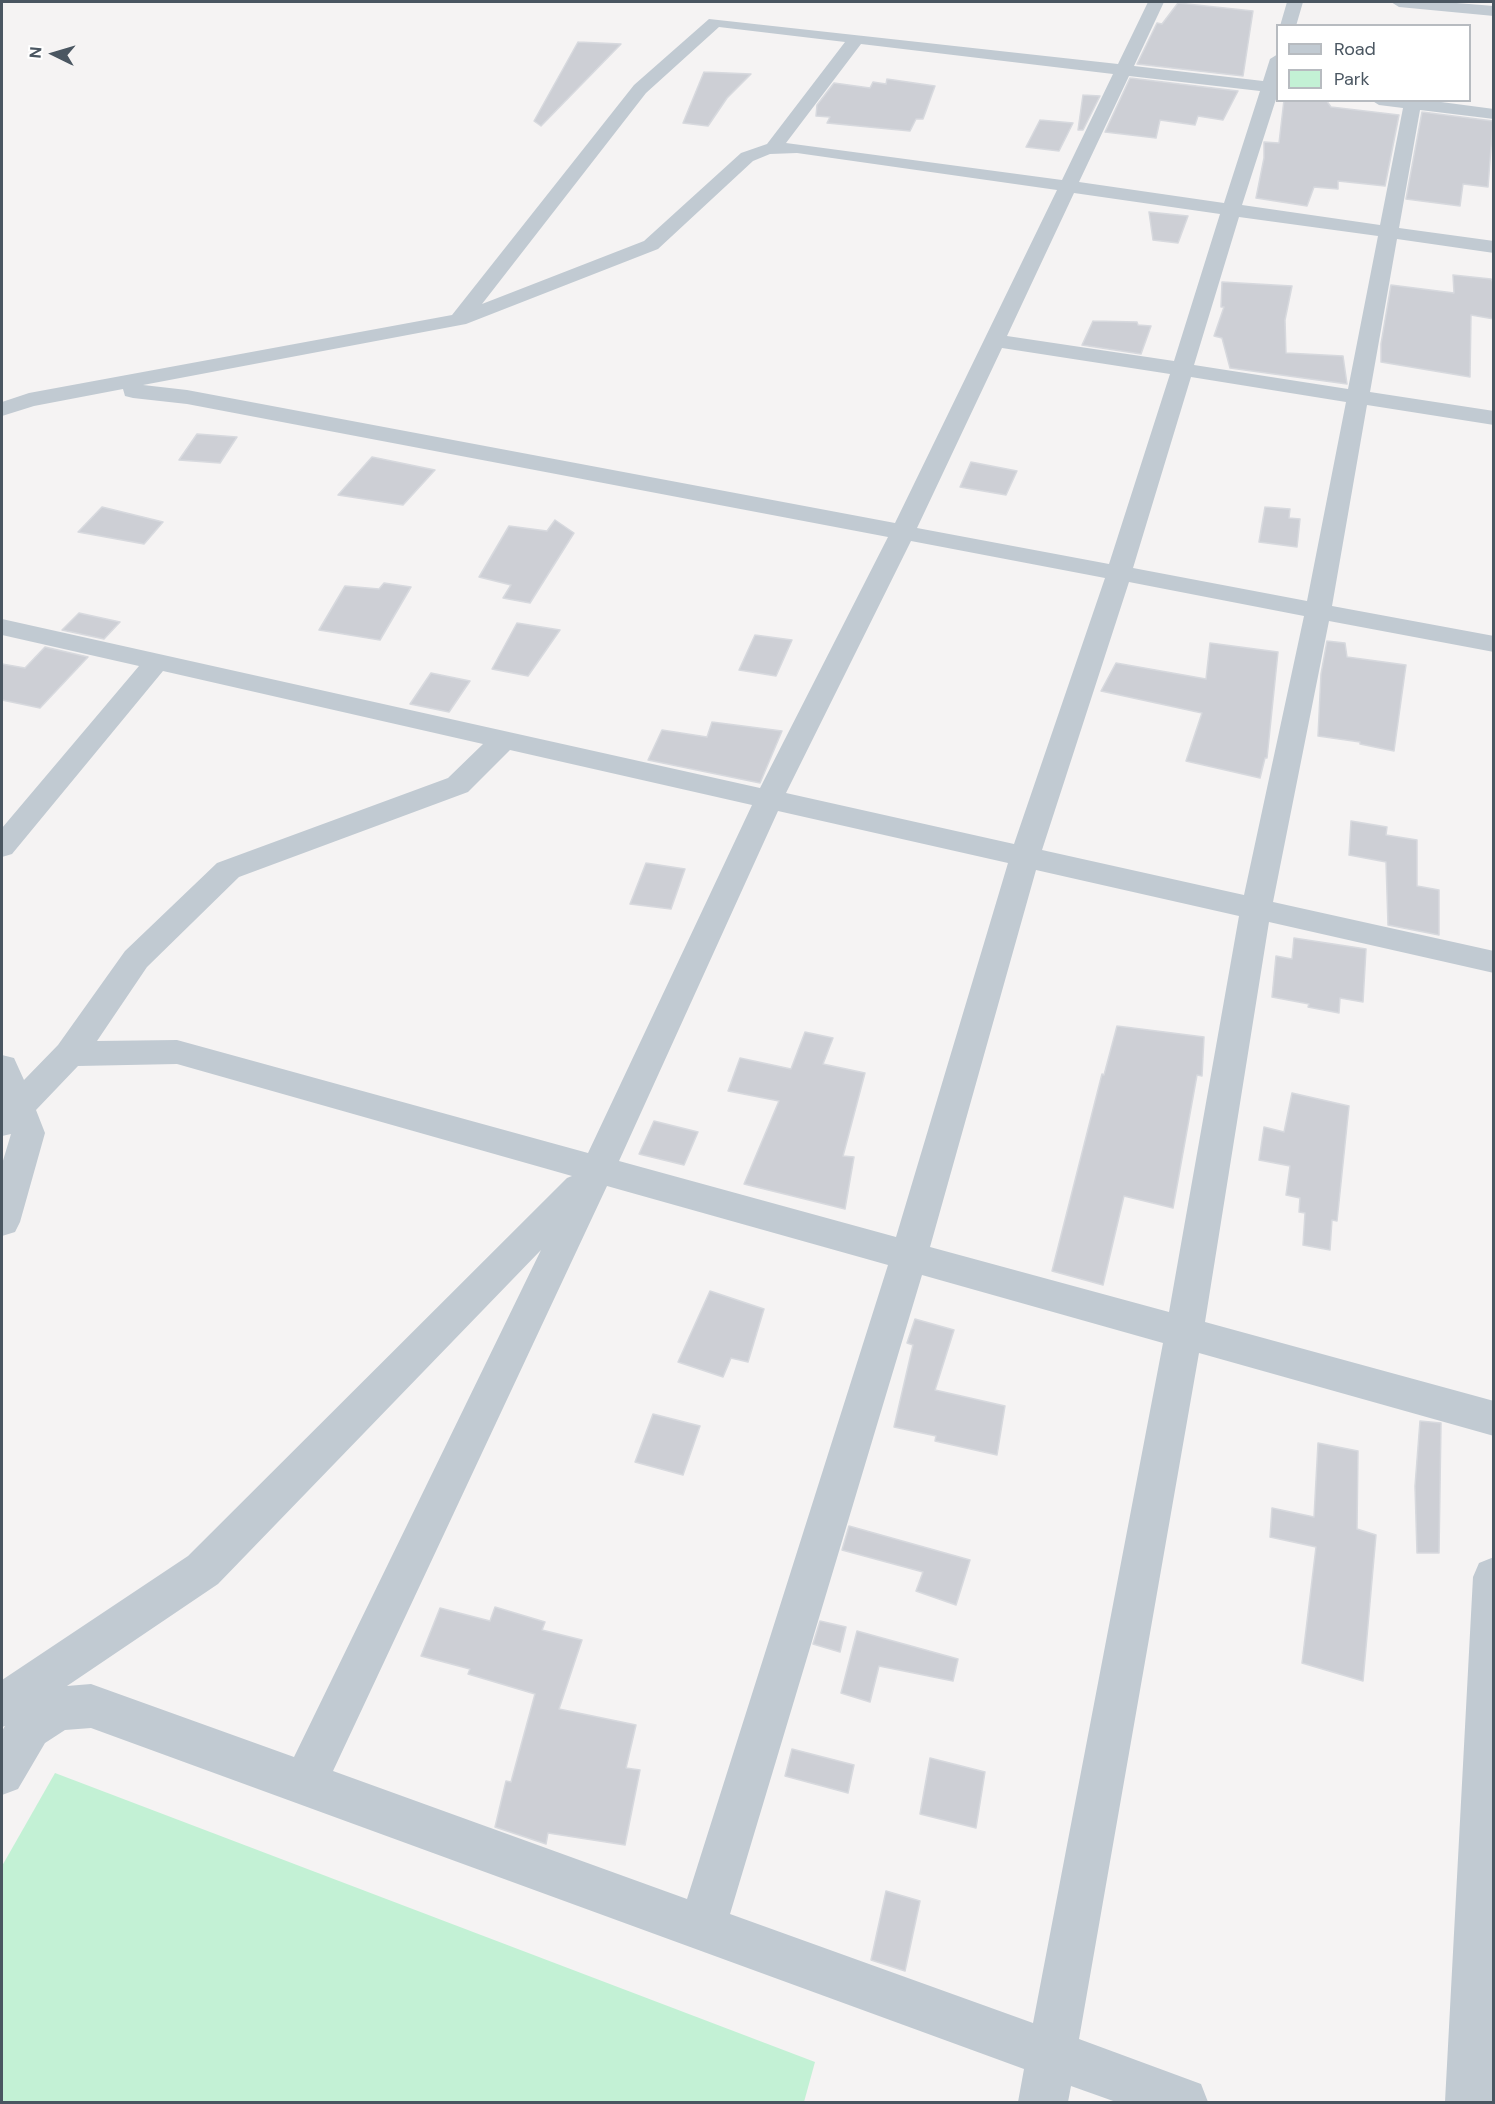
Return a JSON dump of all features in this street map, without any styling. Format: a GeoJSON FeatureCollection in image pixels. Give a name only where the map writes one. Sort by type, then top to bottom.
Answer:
{"type":"FeatureCollection","features":[{"type":"Feature","properties":{"kind":"street"},"geometry":{"type":"LineString","coordinates":[[305,1782],[598,1169],[769,799],[903,532],[1156,2]]}},
{"type":"Feature","properties":{"kind":"street"},"geometry":{"type":"LineString","coordinates":[[1289,24],[1295,2]]}},
{"type":"Feature","properties":{"kind":"street"},"geometry":{"type":"LineString","coordinates":[[1399,2],[1432,3],[1494,11]]}},
{"type":"Feature","properties":{"kind":"street"},"geometry":{"type":"LineString","coordinates":[[1428,24],[1432,3]]}},
{"type":"Feature","properties":{"kind":"street"},"geometry":{"type":"LineString","coordinates":[[459,320],[640,89],[728,8]]}},
{"type":"Feature","properties":{"kind":"street"},"geometry":{"type":"LineString","coordinates":[[702,1928],[909,1256],[1025,857],[1119,573],[1231,210],[1275,78],[1124,70],[715,22]]}},
{"type":"Feature","properties":{"kind":"street"},"geometry":{"type":"LineString","coordinates":[[773,148],[856,38]]}},
{"type":"Feature","properties":{"kind":"street"},"geometry":{"type":"LineString","coordinates":[[1043,2103],[1050,2054],[1184,1333],[1256,909],[1318,610],[1413,102],[1494,114]]}},
{"type":"Feature","properties":{"kind":"street"},"geometry":{"type":"LineString","coordinates":[[2,409],[29,400],[459,320],[651,245],[747,156],[773,148],[797,148],[1494,247]]}},
{"type":"Feature","properties":{"kind":"street"},"geometry":{"type":"LineString","coordinates":[[994,340],[1494,418]]}},
{"type":"Feature","properties":{"kind":"street"},"geometry":{"type":"LineString","coordinates":[[95,388],[187,397],[1494,644]]}},
{"type":"Feature","properties":{"kind":"street"},"geometry":{"type":"LineString","coordinates":[[2,627],[1494,962]]}},
{"type":"Feature","properties":{"kind":"street"},"geometry":{"type":"LineString","coordinates":[[2,847],[156,662]]}},
{"type":"Feature","properties":{"kind":"street"},"geometry":{"type":"LineString","coordinates":[[9,1115],[70,1054],[136,959],[228,870],[458,785],[504,740]]}},
{"type":"Feature","properties":{"kind":"street"},"geometry":{"type":"LineString","coordinates":[[70,1054],[177,1052],[1494,1419]]}},
{"type":"Feature","properties":{"kind":"street"},"geometry":{"type":"LineString","coordinates":[[2,1067],[9,1115],[28,1133],[2,1222]]}},
{"type":"Feature","properties":{"kind":"street"},"geometry":{"type":"LineString","coordinates":[[2,1705],[202,1570],[598,1169]]}},
{"type":"Feature","properties":{"kind":"street"},"geometry":{"type":"LineString","coordinates":[[1470,2103],[1494,1577]]}},
{"type":"Feature","properties":{"kind":"street"},"geometry":{"type":"LineString","coordinates":[[2,1773],[29,1727],[60,1709],[91,1706],[1183,2103]]}},
{"type":"Feature","properties":{"kind":"green space"},"geometry":{"type":"Polygon","coordinates":[[[55,1773],[815,2062],[804,2102],[2,2102],[2,1866],[55,1773]]]}},
{"type":"Feature","properties":{"kind":"building"},"geometry":{"type":"Polygon","coordinates":[[[1178,3],[1253,11],[1243,76],[1137,64],[1157,23],[1162,24],[1178,3]]]}},
{"type":"Feature","properties":{"kind":"building"},"geometry":{"type":"Polygon","coordinates":[[[578,42],[621,44],[541,126],[534,121],[578,42]]]}},
{"type":"Feature","properties":{"kind":"building"},"geometry":{"type":"Polygon","coordinates":[[[704,72],[751,74],[727,98],[708,126],[683,123],[704,72]]]}},
{"type":"Feature","properties":{"kind":"building"},"geometry":{"type":"Polygon","coordinates":[[[1130,78],[1238,91],[1223,120],[1198,116],[1195,125],[1160,120],[1156,138],[1105,132],[1130,78]]]}},
{"type":"Feature","properties":{"kind":"building"},"geometry":{"type":"Polygon","coordinates":[[[887,79],[935,86],[923,119],[916,119],[910,131],[827,123],[830,117],[816,116],[817,105],[834,83],[870,88],[873,82],[886,84],[887,79]]]}},
{"type":"Feature","properties":{"kind":"building"},"geometry":{"type":"Polygon","coordinates":[[[1083,95],[1100,96],[1083,130],[1078,130],[1083,95]]]}},
{"type":"Feature","properties":{"kind":"building"},"geometry":{"type":"Polygon","coordinates":[[[1284,102],[1327,102],[1331,107],[1399,115],[1385,186],[1338,181],[1338,189],[1314,187],[1307,206],[1256,198],[1264,158],[1264,142],[1279,143],[1284,102]]]}},
{"type":"Feature","properties":{"kind":"building"},"geometry":{"type":"Polygon","coordinates":[[[1422,112],[1493,121],[1488,187],[1463,184],[1460,206],[1406,199],[1422,112]]]}},
{"type":"Feature","properties":{"kind":"building"},"geometry":{"type":"Polygon","coordinates":[[[1040,120],[1073,123],[1059,151],[1026,147],[1040,120]]]}},
{"type":"Feature","properties":{"kind":"building"},"geometry":{"type":"Polygon","coordinates":[[[1149,212],[1188,216],[1178,243],[1153,240],[1149,212]]]}},
{"type":"Feature","properties":{"kind":"building"},"geometry":{"type":"Polygon","coordinates":[[[1453,275],[1491,279],[1494,284],[1494,319],[1471,315],[1470,377],[1381,362],[1381,344],[1391,285],[1454,293],[1453,275]]]}},
{"type":"Feature","properties":{"kind":"building"},"geometry":{"type":"Polygon","coordinates":[[[1222,282],[1292,286],[1285,320],[1286,353],[1343,356],[1347,384],[1230,368],[1222,338],[1214,336],[1224,307],[1221,307],[1222,282]]]}},
{"type":"Feature","properties":{"kind":"building"},"geometry":{"type":"Polygon","coordinates":[[[1093,321],[1137,322],[1138,325],[1151,326],[1141,354],[1082,345],[1093,321]]]}},
{"type":"Feature","properties":{"kind":"building"},"geometry":{"type":"Polygon","coordinates":[[[197,434],[237,437],[220,463],[179,460],[197,434]]]}},
{"type":"Feature","properties":{"kind":"building"},"geometry":{"type":"Polygon","coordinates":[[[372,457],[435,470],[403,505],[338,495],[372,457]]]}},
{"type":"Feature","properties":{"kind":"building"},"geometry":{"type":"Polygon","coordinates":[[[971,462],[1017,471],[1006,495],[960,487],[971,462]]]}},
{"type":"Feature","properties":{"kind":"building"},"geometry":{"type":"Polygon","coordinates":[[[102,507],[163,522],[144,544],[78,532],[102,507]]]}},
{"type":"Feature","properties":{"kind":"building"},"geometry":{"type":"Polygon","coordinates":[[[1265,507],[1290,509],[1289,518],[1300,519],[1297,547],[1259,542],[1265,507]]]}},
{"type":"Feature","properties":{"kind":"building"},"geometry":{"type":"Polygon","coordinates":[[[555,520],[574,533],[530,603],[503,598],[511,585],[479,577],[509,526],[547,531],[555,520]]]}},
{"type":"Feature","properties":{"kind":"building"},"geometry":{"type":"Polygon","coordinates":[[[384,583],[411,587],[380,640],[319,630],[345,586],[379,589],[384,583]]]}},
{"type":"Feature","properties":{"kind":"building"},"geometry":{"type":"Polygon","coordinates":[[[79,613],[120,622],[104,639],[62,630],[79,613]]]}},
{"type":"Feature","properties":{"kind":"building"},"geometry":{"type":"Polygon","coordinates":[[[517,623],[560,630],[528,676],[492,669],[517,623]]]}},
{"type":"Feature","properties":{"kind":"building"},"geometry":{"type":"Polygon","coordinates":[[[755,635],[792,640],[776,676],[739,670],[755,635]]]}},
{"type":"Feature","properties":{"kind":"building"},"geometry":{"type":"Polygon","coordinates":[[[1327,641],[1345,643],[1347,657],[1406,665],[1394,751],[1360,744],[1360,742],[1318,736],[1321,674],[1327,641]]]}},
{"type":"Feature","properties":{"kind":"building"},"geometry":{"type":"Polygon","coordinates":[[[1210,643],[1278,652],[1267,758],[1265,758],[1260,778],[1186,761],[1202,713],[1101,691],[1116,663],[1206,679],[1210,643]]]}},
{"type":"Feature","properties":{"kind":"building"},"geometry":{"type":"Polygon","coordinates":[[[45,647],[88,657],[40,708],[2,700],[2,664],[25,668],[45,647]]]}},
{"type":"Feature","properties":{"kind":"building"},"geometry":{"type":"Polygon","coordinates":[[[431,673],[470,681],[449,712],[410,704],[431,673]]]}},
{"type":"Feature","properties":{"kind":"building"},"geometry":{"type":"Polygon","coordinates":[[[712,722],[782,731],[760,783],[648,760],[662,730],[707,737],[712,722]]]}},
{"type":"Feature","properties":{"kind":"building"},"geometry":{"type":"Polygon","coordinates":[[[1351,821],[1387,827],[1386,835],[1417,840],[1417,886],[1439,890],[1439,935],[1388,925],[1386,862],[1349,855],[1351,821]]]}},
{"type":"Feature","properties":{"kind":"building"},"geometry":{"type":"Polygon","coordinates":[[[646,863],[685,869],[671,909],[630,904],[646,863]]]}},
{"type":"Feature","properties":{"kind":"building"},"geometry":{"type":"Polygon","coordinates":[[[1294,938],[1366,949],[1363,1002],[1340,998],[1339,1013],[1272,997],[1276,956],[1292,959],[1294,938]]]}},
{"type":"Feature","properties":{"kind":"building"},"geometry":{"type":"Polygon","coordinates":[[[1117,1026],[1204,1037],[1202,1076],[1197,1075],[1173,1208],[1124,1196],[1103,1285],[1052,1271],[1102,1074],[1104,1075],[1117,1026]]]}},
{"type":"Feature","properties":{"kind":"building"},"geometry":{"type":"Polygon","coordinates":[[[805,1032],[833,1038],[823,1064],[865,1073],[843,1156],[854,1157],[845,1209],[744,1184],[779,1101],[728,1091],[740,1058],[791,1069],[805,1032]]]}},
{"type":"Feature","properties":{"kind":"building"},"geometry":{"type":"Polygon","coordinates":[[[1292,1093],[1349,1106],[1337,1221],[1332,1220],[1330,1250],[1303,1245],[1305,1213],[1299,1212],[1300,1198],[1286,1195],[1290,1166],[1259,1160],[1264,1127],[1284,1132],[1292,1093]]]}},
{"type":"Feature","properties":{"kind":"building"},"geometry":{"type":"Polygon","coordinates":[[[654,1121],[698,1132],[684,1165],[639,1154],[654,1121]]]}},
{"type":"Feature","properties":{"kind":"building"},"geometry":{"type":"Polygon","coordinates":[[[710,1291],[764,1309],[748,1362],[731,1358],[723,1377],[678,1362],[710,1291]]]}},
{"type":"Feature","properties":{"kind":"building"},"geometry":{"type":"Polygon","coordinates":[[[915,1319],[954,1330],[935,1390],[1005,1406],[997,1455],[935,1441],[936,1436],[894,1427],[913,1345],[907,1343],[915,1319]]]}},
{"type":"Feature","properties":{"kind":"building"},"geometry":{"type":"Polygon","coordinates":[[[653,1414],[700,1426],[683,1475],[635,1462],[653,1414]]]}},
{"type":"Feature","properties":{"kind":"building"},"geometry":{"type":"Polygon","coordinates":[[[1420,1421],[1441,1423],[1439,1553],[1417,1553],[1415,1486],[1420,1421]]]}},
{"type":"Feature","properties":{"kind":"building"},"geometry":{"type":"Polygon","coordinates":[[[1318,1443],[1358,1451],[1357,1529],[1376,1535],[1363,1681],[1302,1663],[1316,1547],[1270,1537],[1272,1508],[1314,1517],[1318,1443]]]}},
{"type":"Feature","properties":{"kind":"building"},"geometry":{"type":"Polygon","coordinates":[[[849,1526],[970,1560],[956,1605],[916,1591],[923,1572],[842,1550],[849,1526]]]}},
{"type":"Feature","properties":{"kind":"building"},"geometry":{"type":"Polygon","coordinates":[[[495,1607],[545,1622],[542,1630],[582,1640],[559,1709],[636,1725],[626,1768],[640,1770],[625,1845],[548,1833],[546,1844],[495,1827],[506,1781],[511,1782],[535,1694],[468,1674],[470,1669],[421,1656],[440,1608],[490,1621],[495,1607]]]}},
{"type":"Feature","properties":{"kind":"building"},"geometry":{"type":"Polygon","coordinates":[[[820,1621],[846,1627],[840,1652],[813,1644],[820,1621]]]}},
{"type":"Feature","properties":{"kind":"building"},"geometry":{"type":"Polygon","coordinates":[[[857,1631],[958,1659],[953,1681],[879,1666],[870,1702],[841,1693],[857,1631]]]}},
{"type":"Feature","properties":{"kind":"building"},"geometry":{"type":"Polygon","coordinates":[[[792,1749],[854,1765],[848,1793],[785,1776],[792,1749]]]}},
{"type":"Feature","properties":{"kind":"building"},"geometry":{"type":"Polygon","coordinates":[[[930,1758],[985,1772],[976,1828],[920,1814],[930,1758]]]}},
{"type":"Feature","properties":{"kind":"building"},"geometry":{"type":"Polygon","coordinates":[[[886,1891],[920,1901],[905,1971],[871,1960],[886,1891]]]}}]}
